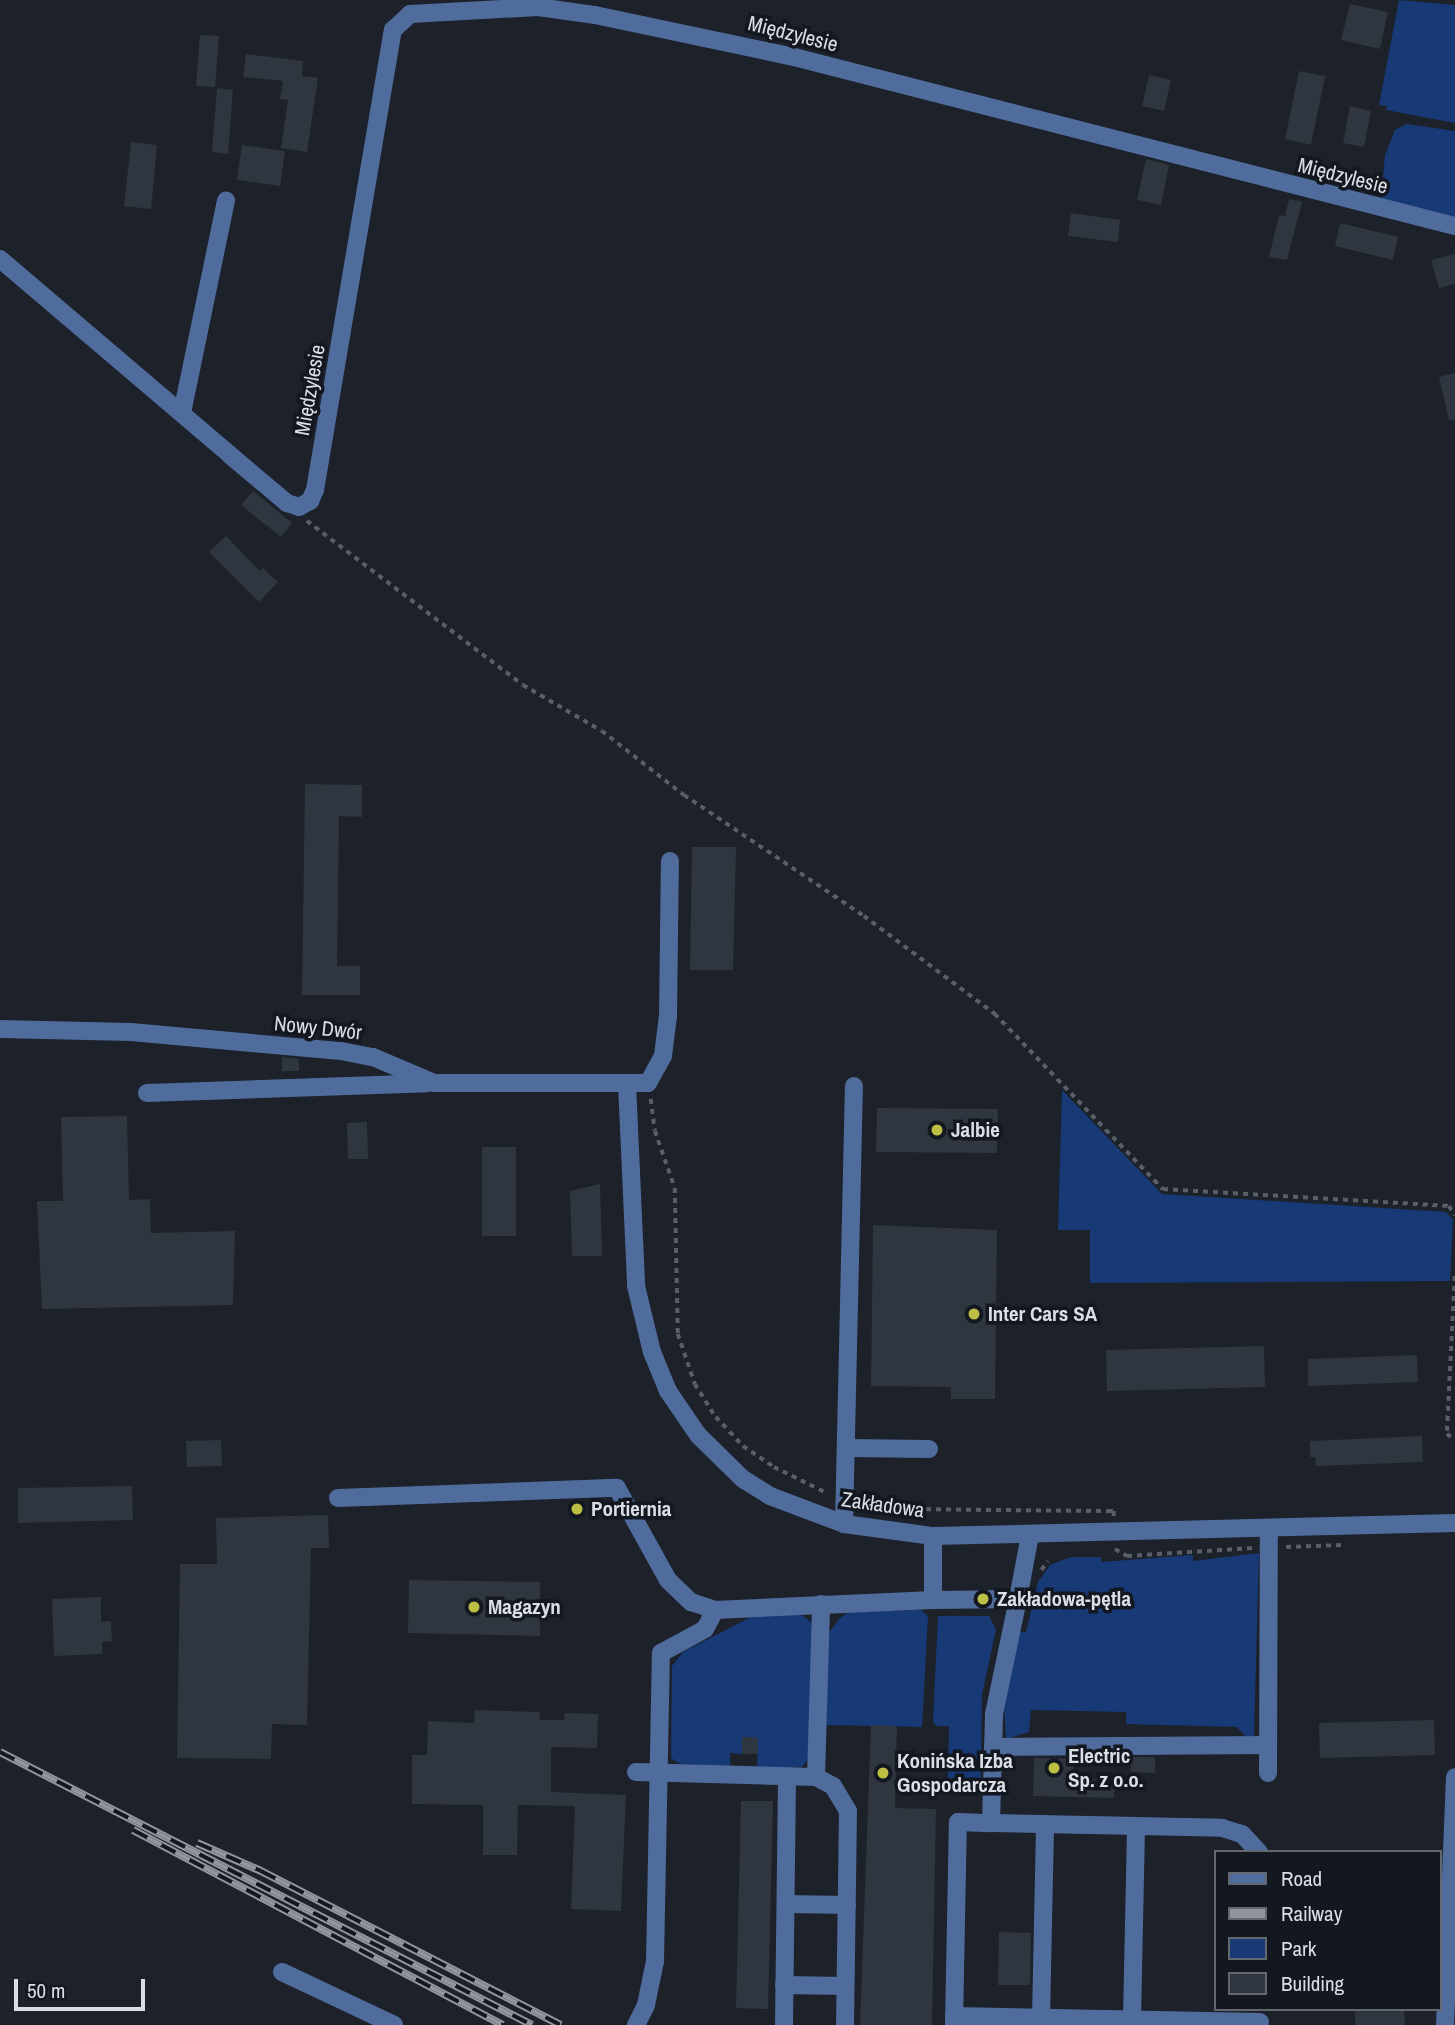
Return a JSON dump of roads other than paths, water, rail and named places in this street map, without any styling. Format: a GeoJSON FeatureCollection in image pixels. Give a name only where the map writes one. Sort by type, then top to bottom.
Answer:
{"type":"FeatureCollection","features":[{"type":"Feature","properties":{"kind":"street","name":"Międzylesie"},"geometry":{"type":"LineString","coordinates":[[182,413],[287,503],[299,507],[310,501],[315,490],[393,30],[410,14],[538,7],[596,15],[793,57],[1455,226]]}},
{"type":"Feature","properties":{"kind":"street"},"geometry":{"type":"LineString","coordinates":[[0,258],[182,413],[226,201]]}},
{"type":"Feature","properties":{"kind":"street"},"geometry":{"type":"LineString","coordinates":[[626,1084],[653,1080],[663,1056],[670,861]]}},
{"type":"Feature","properties":{"kind":"street","name":"Nowy Dwór"},"geometry":{"type":"LineString","coordinates":[[0,1029],[131,1032],[341,1051],[373,1057],[434,1083],[626,1084]]}},
{"type":"Feature","properties":{"kind":"street"},"geometry":{"type":"LineString","coordinates":[[147,1093],[434,1083]]}},
{"type":"Feature","properties":{"kind":"street","name":"Zakładowa"},"geometry":{"type":"LineString","coordinates":[[626,1084],[636,1286],[645,1333],[668,1391],[698,1436],[743,1479],[794,1507],[844,1524],[933,1536],[1455,1523]]}},
{"type":"Feature","properties":{"kind":"street"},"geometry":{"type":"LineString","coordinates":[[844,1524],[853,1086]]}},
{"type":"Feature","properties":{"kind":"street"},"geometry":{"type":"LineString","coordinates":[[847,1448],[929,1449]]}},
{"type":"Feature","properties":{"kind":"street"},"geometry":{"type":"LineString","coordinates":[[338,1498],[617,1488],[668,1580],[691,1602],[715,1610],[821,1604],[1018,1599]]}},
{"type":"Feature","properties":{"kind":"street"},"geometry":{"type":"LineString","coordinates":[[1268,1773],[1269,1529]]}},
{"type":"Feature","properties":{"kind":"street"},"geometry":{"type":"LineString","coordinates":[[991,1823],[998,1688],[1030,1535]]}},
{"type":"Feature","properties":{"kind":"street"},"geometry":{"type":"LineString","coordinates":[[933,1536],[933,1600]]}},
{"type":"Feature","properties":{"kind":"street"},"geometry":{"type":"LineString","coordinates":[[816,1777],[821,1604]]}},
{"type":"Feature","properties":{"kind":"street"},"geometry":{"type":"LineString","coordinates":[[636,2025],[646,2004],[655,1961],[661,1654],[705,1629],[715,1610]]}},
{"type":"Feature","properties":{"kind":"street"},"geometry":{"type":"LineString","coordinates":[[993,1746],[1268,1745]]}},
{"type":"Feature","properties":{"kind":"street"},"geometry":{"type":"LineString","coordinates":[[636,1772],[816,1777],[833,1786],[848,1811],[845,2025]]}},
{"type":"Feature","properties":{"kind":"street"},"geometry":{"type":"LineString","coordinates":[[784,2025],[788,1777]]}},
{"type":"Feature","properties":{"kind":"street"},"geometry":{"type":"LineString","coordinates":[[1445,2025],[1455,1777]]}},
{"type":"Feature","properties":{"kind":"street"},"geometry":{"type":"LineString","coordinates":[[1258,1850],[1251,1840],[1233,1829],[958,1822],[954,2021],[1041,2018],[1260,2019]]}},
{"type":"Feature","properties":{"kind":"street"},"geometry":{"type":"LineString","coordinates":[[1041,2018],[1045,1824]]}},
{"type":"Feature","properties":{"kind":"street"},"geometry":{"type":"LineString","coordinates":[[1132,2019],[1136,1826]]}},
{"type":"Feature","properties":{"kind":"street"},"geometry":{"type":"LineString","coordinates":[[786,1904],[847,1905]]}},
{"type":"Feature","properties":{"kind":"street"},"geometry":{"type":"LineString","coordinates":[[282,1972],[394,2025]]}},
{"type":"Feature","properties":{"kind":"street"},"geometry":{"type":"LineString","coordinates":[[785,1985],[845,1986]]}},
{"type":"Feature","properties":{"kind":"railway"},"geometry":{"type":"LineString","coordinates":[[0,1752],[532,2025]]}},
{"type":"Feature","properties":{"kind":"railway"},"geometry":{"type":"LineString","coordinates":[[133,1830],[503,2025]]}},
{"type":"Feature","properties":{"kind":"railway"},"geometry":{"type":"LineString","coordinates":[[197,1843],[261,1871],[561,2025]]}},
{"type":"Feature","properties":{"kind":"place","name":"Jalbie"},"geometry":{"type":"Point","coordinates":[937,1130]}},
{"type":"Feature","properties":{"kind":"place","name":"Inter Cars SA"},"geometry":{"type":"Point","coordinates":[974,1314]}},
{"type":"Feature","properties":{"kind":"place","name":"Portiernia"},"geometry":{"type":"Point","coordinates":[577,1509]}},
{"type":"Feature","properties":{"kind":"place","name":"Zakładowa-pętla"},"geometry":{"type":"Point","coordinates":[983,1599]}},
{"type":"Feature","properties":{"kind":"place","name":"Magazyn"},"geometry":{"type":"Point","coordinates":[474,1607]}},
{"type":"Feature","properties":{"kind":"place","name":"Electric Sp. z o.o."},"geometry":{"type":"Point","coordinates":[1054,1768]}},
{"type":"Feature","properties":{"kind":"place","name":"Konińska Izba Gospodarcza"},"geometry":{"type":"Point","coordinates":[883,1773]}}]}
